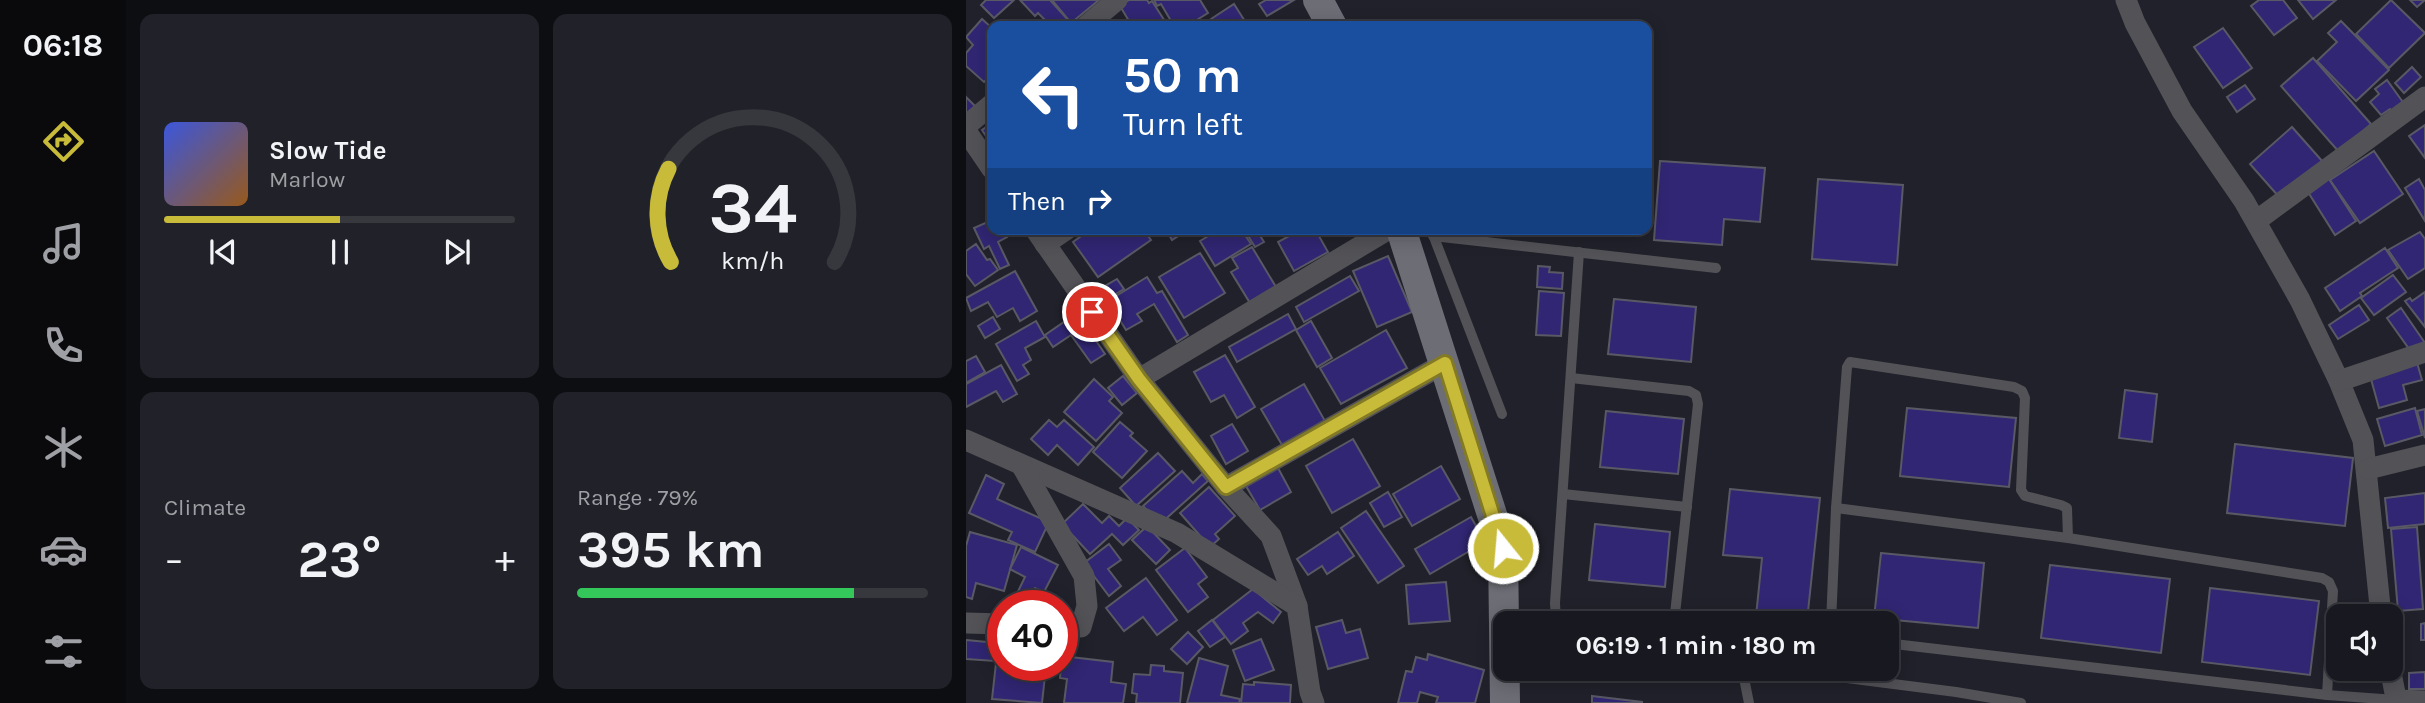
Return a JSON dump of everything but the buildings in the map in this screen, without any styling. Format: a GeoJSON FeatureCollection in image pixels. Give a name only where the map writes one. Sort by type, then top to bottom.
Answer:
{"type":"FeatureCollection","features":[{"type":"Feature","properties":{"kind":"street"},"geometry":{"type":"LineString","coordinates":[[1092,21],[1117,0]]}},
{"type":"Feature","properties":{"kind":"street"},"geometry":{"type":"LineString","coordinates":[[1318,0],[1329,21]]}},
{"type":"Feature","properties":{"kind":"street"},"geometry":{"type":"LineString","coordinates":[[2126,0],[2135,23],[2182,111],[2256,221],[2300,300],[2339,381],[2363,440],[2380,604]]}},
{"type":"Feature","properties":{"kind":"street"},"geometry":{"type":"LineString","coordinates":[[2256,221],[2425,97]]}},
{"type":"Feature","properties":{"kind":"street"},"geometry":{"type":"LineString","coordinates":[[987,109],[966,129],[987,161]]}},
{"type":"Feature","properties":{"kind":"street"},"geometry":{"type":"LineString","coordinates":[[1139,379],[1379,235]]}},
{"type":"Feature","properties":{"kind":"street"},"geometry":{"type":"LineString","coordinates":[[1403,235],[1503,548],[1505,703]]}},
{"type":"Feature","properties":{"kind":"street"},"geometry":{"type":"LineString","coordinates":[[1040,237],[1139,379],[1226,487],[1270,536],[1297,606],[1314,703]]}},
{"type":"Feature","properties":{"kind":"street"},"geometry":{"type":"LineString","coordinates":[[2339,381],[2425,352]]}},
{"type":"Feature","properties":{"kind":"street"},"geometry":{"type":"LineString","coordinates":[[1226,487],[1445,363]]}},
{"type":"Feature","properties":{"kind":"street"},"geometry":{"type":"LineString","coordinates":[[966,440],[1177,533],[1297,606]]}},
{"type":"Feature","properties":{"kind":"street"},"geometry":{"type":"LineString","coordinates":[[2368,469],[2425,456]]}},
{"type":"Feature","properties":{"kind":"street"},"geometry":{"type":"LineString","coordinates":[[1022,466],[1084,576],[1087,606],[1081,627],[1078,627]]}},
{"type":"Feature","properties":{"kind":"street"},"geometry":{"type":"LineString","coordinates":[[966,622],[987,623]]}},
{"type":"Feature","properties":{"kind":"street"},"geometry":{"type":"LineString","coordinates":[[2392,681],[2396,701],[2425,701]]}},
{"type":"Feature","properties":{"kind":"lane"},"geometry":{"type":"LineString","coordinates":[[1433,235],[1502,415]]}},
{"type":"Feature","properties":{"kind":"lane"},"geometry":{"type":"LineString","coordinates":[[1447,235],[1716,268]]}},
{"type":"Feature","properties":{"kind":"lane"},"geometry":{"type":"LineString","coordinates":[[1555,611],[1579,253]]}},
{"type":"Feature","properties":{"kind":"lane"},"geometry":{"type":"LineString","coordinates":[[1832,611],[1836,508],[1847,368],[1850,362],[2014,387],[2022,391],[2025,398],[2021,490],[2025,496],[2067,508],[2068,538]]}},
{"type":"Feature","properties":{"kind":"lane"},"geometry":{"type":"LineString","coordinates":[[1572,378],[1696,394],[1698,404],[1675,611]]}},
{"type":"Feature","properties":{"kind":"lane"},"geometry":{"type":"LineString","coordinates":[[1563,494],[1687,507]]}},
{"type":"Feature","properties":{"kind":"lane"},"geometry":{"type":"LineString","coordinates":[[1836,508],[2068,538],[2322,578],[2329,582],[2333,591],[2327,695]]}},
{"type":"Feature","properties":{"kind":"lane"},"geometry":{"type":"LineString","coordinates":[[1899,645],[2396,701]]}},
{"type":"Feature","properties":{"kind":"lane"},"geometry":{"type":"LineString","coordinates":[[1745,681],[1749,703]]}},
{"type":"Feature","properties":{"kind":"lane"},"geometry":{"type":"LineString","coordinates":[[1849,681],[1955,698],[2021,703]]}},
{"type":"Feature","properties":{"kind":"route"},"geometry":{"type":"LineString","coordinates":[[1092,312],[1139,379],[1226,487],[1445,363],[1503,548]]}}]}
